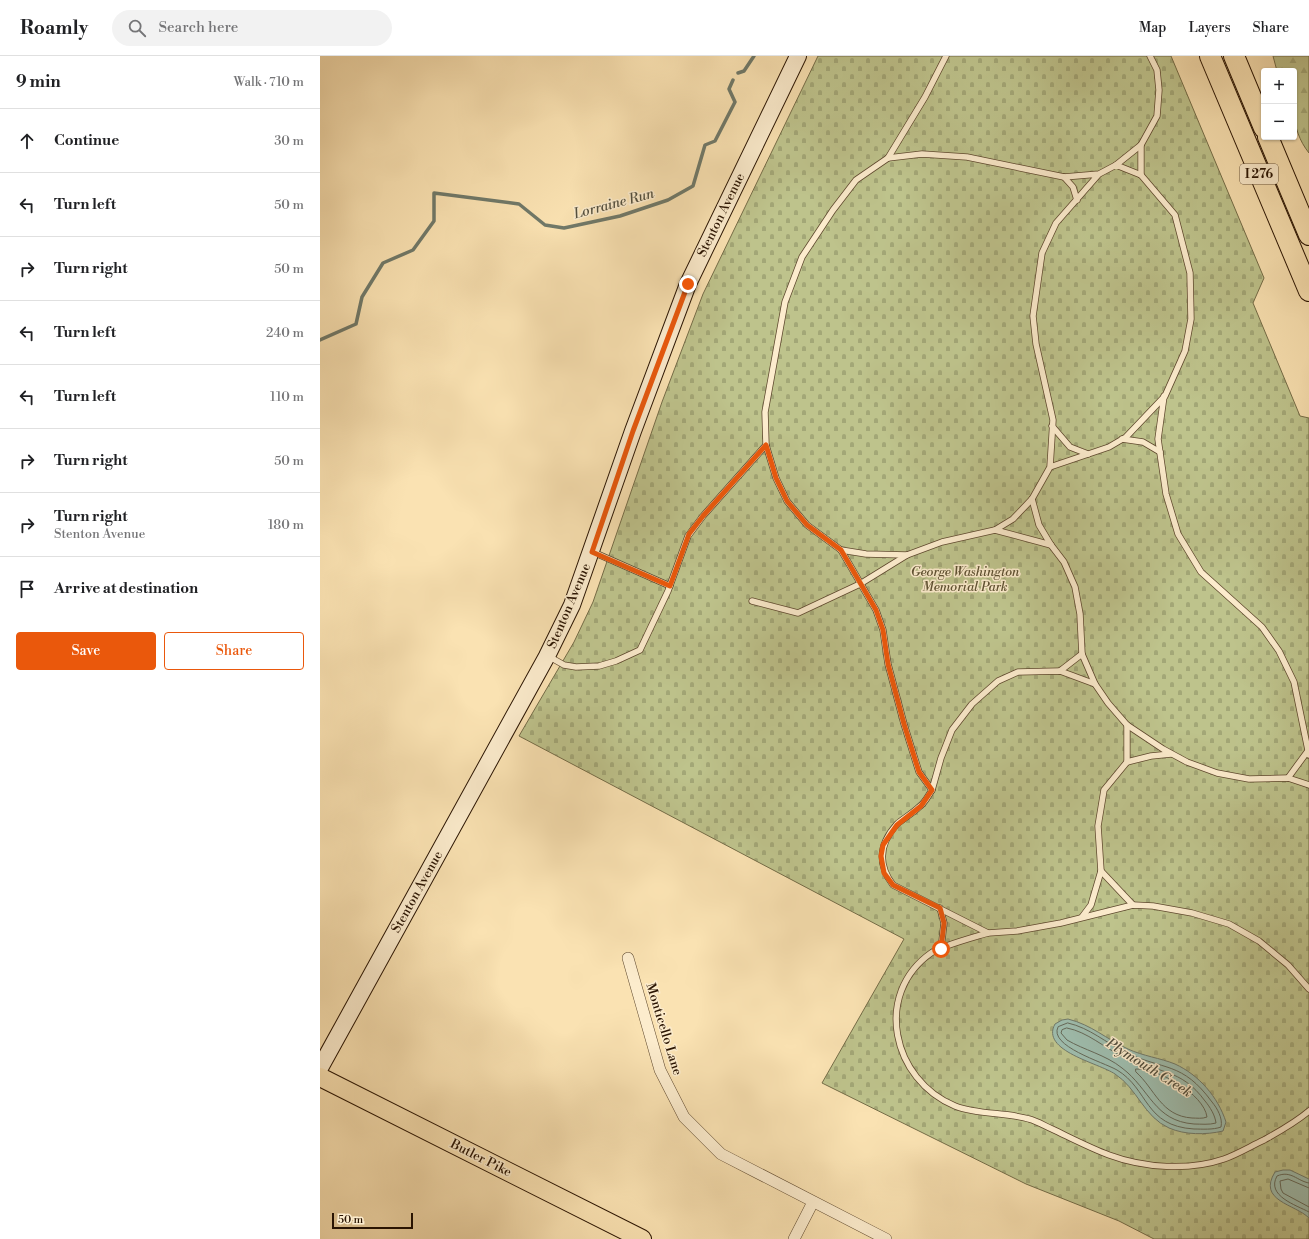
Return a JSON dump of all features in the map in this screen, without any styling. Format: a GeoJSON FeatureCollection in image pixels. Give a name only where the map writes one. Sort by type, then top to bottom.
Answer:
{"type":"FeatureCollection","features":[{"type":"Feature","properties":{"kind":"highway","name":"I 276"},"geometry":{"type":"LineString","coordinates":[[1210,56],[1309,291]]}},
{"type":"Feature","properties":{"kind":"highway"},"geometry":{"type":"LineString","coordinates":[[1234,56],[1261,121]]}},
{"type":"Feature","properties":{"kind":"highway","name":"I 276"},"geometry":{"type":"LineString","coordinates":[[1269,140],[1309,235]]}},
{"type":"Feature","properties":{"kind":"main road","name":"Stenton Avenue"},"geometry":{"type":"LineString","coordinates":[[320,1068],[548,656],[572,605],[592,552],[635,424],[685,290],[798,56]]}},
{"type":"Feature","properties":{"kind":"main road","name":"Butler Pike"},"geometry":{"type":"LineString","coordinates":[[320,1077],[642,1239]]}},
{"type":"Feature","properties":{"kind":"street","name":"Monticello Lane"},"geometry":{"type":"LineString","coordinates":[[628,958],[660,1070],[684,1117],[721,1154],[886,1239]]}},
{"type":"Feature","properties":{"kind":"street"},"geometry":{"type":"LineString","coordinates":[[794,1239],[813,1202]]}},
{"type":"Feature","properties":{"kind":"lane"},"geometry":{"type":"LineString","coordinates":[[932,790],[919,772],[904,724],[888,664],[883,630],[876,610],[841,550],[807,525],[787,501],[776,478],[766,445],[765,412],[784,302],[802,257],[833,210],[856,180],[888,158],[925,97],[946,56]]}},
{"type":"Feature","properties":{"kind":"lane"},"geometry":{"type":"LineString","coordinates":[[752,601],[798,613],[860,584],[907,555],[942,542],[995,530],[1014,518],[1032,499],[1050,468],[1052,426],[1046,386],[1036,344],[1033,316],[1036,282],[1042,253],[1056,223],[1099,174],[1116,165],[1141,145],[1157,116],[1160,90],[1157,70],[1150,56]]}},
{"type":"Feature","properties":{"kind":"lane"},"geometry":{"type":"LineString","coordinates":[[1141,145],[1141,175]]}},
{"type":"Feature","properties":{"kind":"lane"},"geometry":{"type":"LineString","coordinates":[[888,158],[922,154],[967,157],[1064,177],[1099,174]]}},
{"type":"Feature","properties":{"kind":"lane"},"geometry":{"type":"LineString","coordinates":[[1116,165],[1141,175],[1175,215],[1190,273],[1191,319],[1185,351],[1164,396],[1158,439],[1166,494],[1178,534],[1201,572],[1262,627],[1278,651],[1294,682],[1308,754],[1288,778]]}},
{"type":"Feature","properties":{"kind":"lane"},"geometry":{"type":"LineString","coordinates":[[1064,177],[1073,188],[1077,200]]}},
{"type":"Feature","properties":{"kind":"lane"},"geometry":{"type":"LineString","coordinates":[[1050,468],[1075,457],[1109,447],[1122,439],[1164,396]]}},
{"type":"Feature","properties":{"kind":"lane"},"geometry":{"type":"LineString","coordinates":[[1052,426],[1070,447],[1088,454]]}},
{"type":"Feature","properties":{"kind":"lane"},"geometry":{"type":"LineString","coordinates":[[1122,439],[1143,442],[1160,452]]}},
{"type":"Feature","properties":{"kind":"lane"},"geometry":{"type":"LineString","coordinates":[[548,656],[564,665],[584,667],[599,666],[616,661],[640,650],[670,586],[689,534],[766,445]]}},
{"type":"Feature","properties":{"kind":"lane"},"geometry":{"type":"LineString","coordinates":[[1032,499],[1040,525],[1050,544],[1064,562],[1075,587],[1080,614],[1082,654],[1095,684],[1108,703],[1127,725],[1171,754],[1187,762],[1217,773],[1249,779],[1288,778],[1309,784]]}},
{"type":"Feature","properties":{"kind":"lane"},"geometry":{"type":"LineString","coordinates":[[995,530],[1050,544]]}},
{"type":"Feature","properties":{"kind":"lane"},"geometry":{"type":"LineString","coordinates":[[841,550],[866,554],[907,555]]}},
{"type":"Feature","properties":{"kind":"lane"},"geometry":{"type":"LineString","coordinates":[[592,552],[670,586]]}},
{"type":"Feature","properties":{"kind":"lane"},"geometry":{"type":"LineString","coordinates":[[1060,671],[1082,654]]}},
{"type":"Feature","properties":{"kind":"lane"},"geometry":{"type":"LineString","coordinates":[[988,933],[893,885],[884,873],[881,856],[883,845],[897,825],[921,806],[932,790],[941,758],[952,730],[972,704],[998,681],[1018,672],[1060,671],[1095,684]]}},
{"type":"Feature","properties":{"kind":"lane"},"geometry":{"type":"LineString","coordinates":[[1127,725],[1128,762]]}},
{"type":"Feature","properties":{"kind":"lane"},"geometry":{"type":"LineString","coordinates":[[1082,917],[1091,905],[1102,871],[1098,826],[1104,790],[1128,762],[1151,756],[1171,754]]}},
{"type":"Feature","properties":{"kind":"lane"},"geometry":{"type":"LineString","coordinates":[[1102,871],[1133,905]]}},
{"type":"Feature","properties":{"kind":"lane"},"geometry":{"type":"LineString","coordinates":[[1309,990],[1282,960],[1258,941],[1229,924],[1192,913],[1153,906],[1133,905],[1061,923],[988,933],[941,949],[928,956],[905,980],[896,1003],[896,1030],[905,1062],[928,1089],[954,1106],[990,1114],[1029,1119],[1110,1156],[1145,1164],[1185,1167],[1224,1159],[1294,1124],[1309,1111]]}},
{"type":"Feature","properties":{"kind":"lane"},"geometry":{"type":"LineString","coordinates":[[940,908],[944,923],[941,949]]}},
{"type":"Feature","properties":{"kind":"green space","name":"George Washington Memorial Park"},"geometry":{"type":"Polygon","coordinates":[[[818,56],[1171,56],[1264,278],[1253,303],[1300,416],[1309,418],[1309,1239],[1154,1239],[1119,1221],[1026,1184],[822,1083],[904,939],[519,736],[574,642],[593,602],[662,402],[703,294],[818,56]]]}},
{"type":"Feature","properties":{"kind":"green space"},"geometry":{"type":"Polygon","coordinates":[[[1273,56],[1309,56],[1309,153],[1297,131],[1297,68],[1276,68],[1273,56]]]}},
{"type":"Feature","properties":{"kind":"water","name":"Plymouth Creek"},"geometry":{"type":"Polygon","coordinates":[[[1068,1019],[1092,1028],[1128,1049],[1175,1064],[1192,1074],[1213,1096],[1218,1104],[1226,1122],[1223,1131],[1203,1134],[1189,1133],[1169,1128],[1160,1123],[1153,1117],[1123,1080],[1107,1070],[1073,1055],[1063,1049],[1056,1042],[1053,1033],[1055,1024],[1062,1020],[1068,1019]]]}},
{"type":"Feature","properties":{"kind":"water"},"geometry":{"type":"Polygon","coordinates":[[[1290,1170],[1309,1179],[1309,1218],[1274,1196],[1271,1189],[1271,1182],[1275,1172],[1290,1170]]]}},
{"type":"Feature","properties":{"kind":"waterway","name":"Lorraine Run"},"geometry":{"type":"LineString","coordinates":[[738,73],[744,71],[754,56]]}},
{"type":"Feature","properties":{"kind":"waterway","name":"Lorraine Run"},"geometry":{"type":"LineString","coordinates":[[320,340],[356,324],[362,297],[383,263],[413,250],[434,221],[434,193],[519,204],[545,225],[564,228],[620,216],[668,200],[693,186],[705,145],[715,141],[735,102],[729,89],[733,80]]}},
{"type":"Feature","properties":{"kind":"route"},"geometry":{"type":"LineString","coordinates":[[688,284],[674,317],[633,431],[592,552],[670,586],[689,534],[766,445],[776,478],[787,501],[807,525],[828,542],[841,550],[868,599],[876,610],[883,630],[888,664],[904,724],[919,772],[932,790],[921,806],[897,825],[883,845],[881,856],[884,873],[893,885],[940,908],[944,923],[941,949]]}}]}
